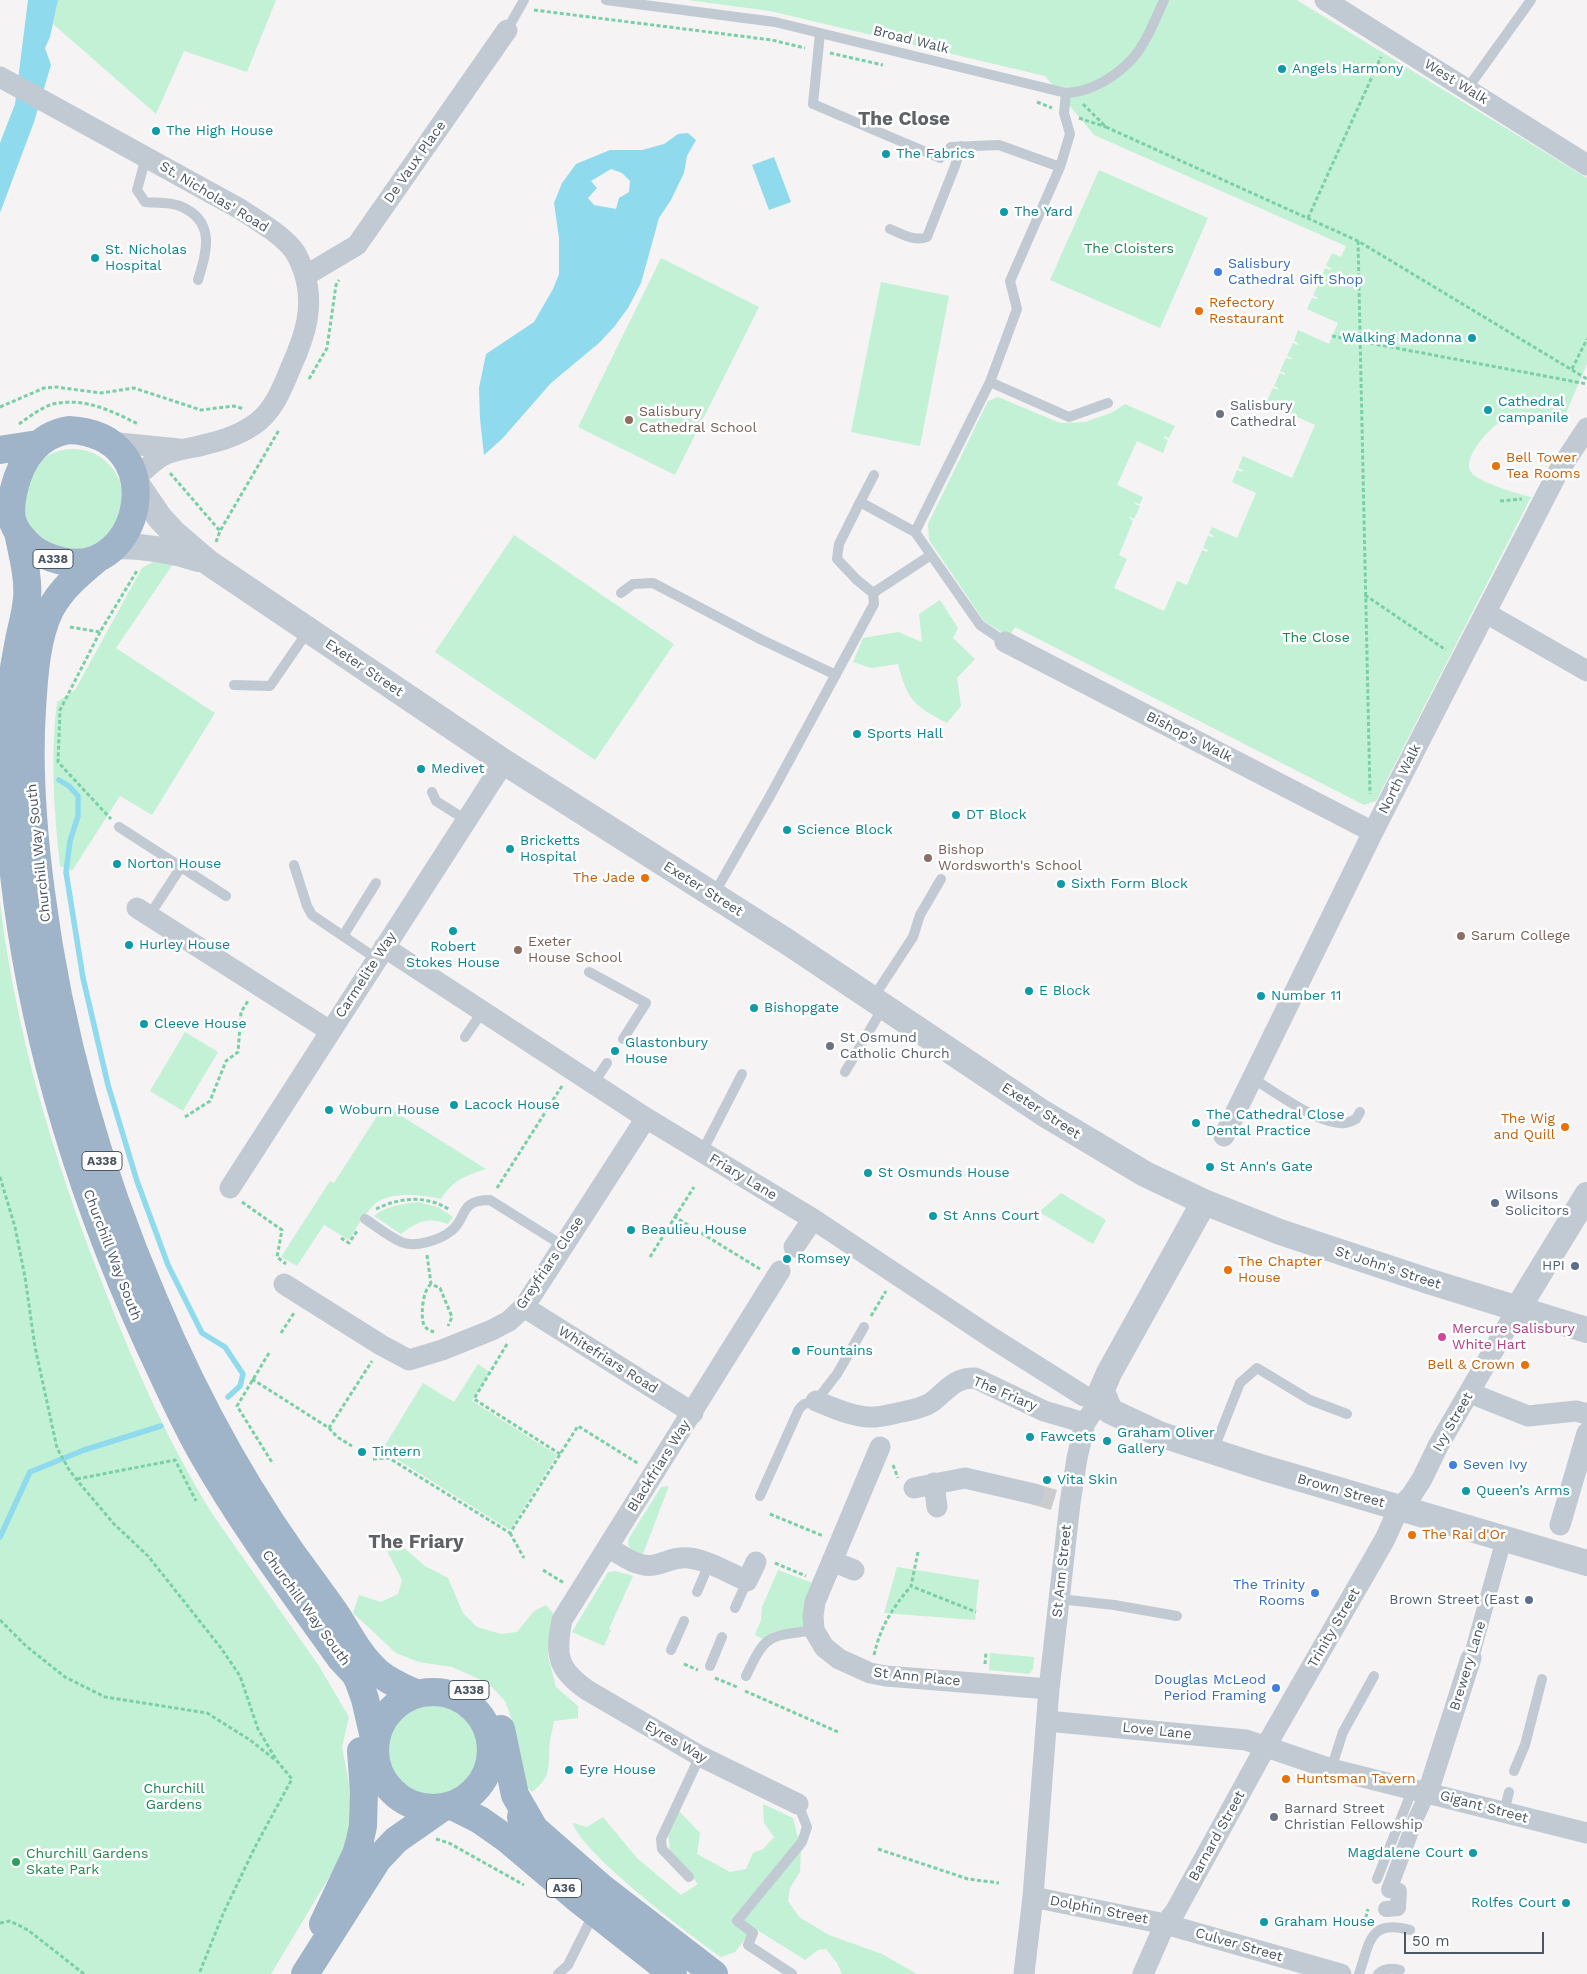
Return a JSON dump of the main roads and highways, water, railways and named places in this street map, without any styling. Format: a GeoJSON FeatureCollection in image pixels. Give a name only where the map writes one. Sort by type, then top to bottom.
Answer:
{"type":"FeatureCollection","features":[{"type":"Feature","properties":{"kind":"highway","name":"A338"},"geometry":{"type":"LineString","coordinates":[[69,430],[92,433],[109,442],[121,452],[129,464],[136,480],[136,502],[131,520],[106,553],[84,562],[68,562],[54,559],[38,552],[27,544],[10,518],[20,469],[26,457],[38,444],[57,432],[69,430]]}},
{"type":"Feature","properties":{"kind":"highway","name":"A338"},"geometry":{"type":"LineString","coordinates":[[0,450],[38,444]]}},
{"type":"Feature","properties":{"kind":"highway","name":"Churchill Way South"},"geometry":{"type":"LineString","coordinates":[[10,518],[27,598],[12,674],[8,709],[7,783],[10,833],[25,947],[42,1033],[56,1090],[77,1160],[113,1262],[176,1403],[206,1460],[245,1523],[340,1659],[355,1674],[365,1699],[375,1742]]}},
{"type":"Feature","properties":{"kind":"highway","name":"Churchill Way South"},"geometry":{"type":"LineString","coordinates":[[106,553],[68,585],[57,598],[49,612],[43,629],[34,686],[31,728],[31,802],[44,916],[60,1009],[77,1076],[111,1190],[154,1302],[200,1399],[250,1489],[299,1564],[335,1612],[358,1649],[376,1671],[398,1686],[418,1694]]}},
{"type":"Feature","properties":{"kind":"highway","name":"A338"},"geometry":{"type":"LineString","coordinates":[[335,1612],[382,1658],[396,1668],[419,1677],[459,1686],[486,1700],[500,1723],[515,1795],[534,1828]]}},
{"type":"Feature","properties":{"kind":"highway","name":"A338"},"geometry":{"type":"LineString","coordinates":[[323,1924],[356,1854],[363,1826],[364,1792],[356,1707],[340,1659]]}},
{"type":"Feature","properties":{"kind":"highway","name":"A36"},"geometry":{"type":"LineString","coordinates":[[306,1972],[323,1924],[358,1871],[368,1848],[375,1823],[379,1777],[375,1742],[379,1729],[388,1713],[404,1699],[428,1692],[456,1697],[472,1707],[484,1721],[488,1731],[490,1759],[504,1797],[512,1808],[601,1887],[714,1974]]}},
{"type":"Feature","properties":{"kind":"highway","name":"A36"},"geometry":{"type":"LineString","coordinates":[[306,1972],[378,1859],[396,1840],[446,1808],[464,1800],[479,1786],[486,1774],[490,1759]]}},
{"type":"Feature","properties":{"kind":"highway","name":"A36"},"geometry":{"type":"LineString","coordinates":[[379,1777],[391,1792],[414,1804],[446,1808],[480,1820],[507,1839],[594,1913],[673,1974]]}},
{"type":"Feature","properties":{"kind":"water"},"geometry":{"type":"Polygon","coordinates":[[[28,0],[58,0],[50,37],[45,48],[51,65],[34,122],[0,213],[0,143],[15,104],[28,0]]]}},
{"type":"Feature","properties":{"kind":"water"},"geometry":{"type":"Polygon","coordinates":[[[688,133],[696,140],[687,156],[684,173],[671,200],[659,218],[641,283],[628,308],[599,343],[551,383],[502,439],[484,455],[479,388],[486,354],[534,322],[553,289],[559,274],[559,238],[554,203],[562,183],[576,164],[610,150],[642,150],[664,144],[678,134],[688,133]],[[611,169],[591,181],[597,188],[588,198],[594,205],[616,209],[619,198],[629,192],[630,181],[622,173],[611,169]]]}},
{"type":"Feature","properties":{"kind":"water"},"geometry":{"type":"Polygon","coordinates":[[[774,157],[791,202],[769,210],[752,165],[774,157]]]}},
{"type":"Feature","properties":{"kind":"waterway"},"geometry":{"type":"LineString","coordinates":[[59,780],[69,786],[78,796],[78,816],[70,841],[66,872],[83,978],[108,1085],[137,1181],[168,1265],[202,1333],[225,1347],[243,1374],[240,1386],[228,1397]]}},
{"type":"Feature","properties":{"kind":"waterway"},"geometry":{"type":"LineString","coordinates":[[0,1537],[30,1472],[84,1450],[161,1426]]}},
{"type":"Feature","properties":{"kind":"tunnel"},"geometry":{"type":"LineString","coordinates":[[1034,1494],[1054,1500]]}},
{"type":"Feature","properties":{"kind":"place","name":"Angels Harmony"},"geometry":{"type":"Point","coordinates":[1282,69]}},
{"type":"Feature","properties":{"kind":"place","name":"The High House"},"geometry":{"type":"Point","coordinates":[156,131]}},
{"type":"Feature","properties":{"kind":"place","name":"The Fabrics"},"geometry":{"type":"Point","coordinates":[886,154]}},
{"type":"Feature","properties":{"kind":"place","name":"The Yard"},"geometry":{"type":"Point","coordinates":[1004,212]}},
{"type":"Feature","properties":{"kind":"place","name":"St. Nicholas Hospital"},"geometry":{"type":"Point","coordinates":[95,258]}},
{"type":"Feature","properties":{"kind":"place","name":"Salisbury Cathedral Gift Shop"},"geometry":{"type":"Point","coordinates":[1218,272]}},
{"type":"Feature","properties":{"kind":"place","name":"Refectory Restaurant"},"geometry":{"type":"Point","coordinates":[1199,311]}},
{"type":"Feature","properties":{"kind":"place","name":"Walking Madonna"},"geometry":{"type":"Point","coordinates":[1472,338]}},
{"type":"Feature","properties":{"kind":"place","name":"Cathedral campanile"},"geometry":{"type":"Point","coordinates":[1488,410]}},
{"type":"Feature","properties":{"kind":"place","name":"Salisbury Cathedral"},"geometry":{"type":"Point","coordinates":[1220,414]}},
{"type":"Feature","properties":{"kind":"place","name":"Salisbury Cathedral School"},"geometry":{"type":"Point","coordinates":[629,420]}},
{"type":"Feature","properties":{"kind":"place","name":"Bell Tower Tea Rooms"},"geometry":{"type":"Point","coordinates":[1496,466]}},
{"type":"Feature","properties":{"kind":"place","name":"Sports Hall"},"geometry":{"type":"Point","coordinates":[857,734]}},
{"type":"Feature","properties":{"kind":"place","name":"Medivet"},"geometry":{"type":"Point","coordinates":[421,769]}},
{"type":"Feature","properties":{"kind":"place","name":"DT Block"},"geometry":{"type":"Point","coordinates":[956,815]}},
{"type":"Feature","properties":{"kind":"place","name":"Science Block"},"geometry":{"type":"Point","coordinates":[787,830]}},
{"type":"Feature","properties":{"kind":"place","name":"Bricketts Hospital"},"geometry":{"type":"Point","coordinates":[510,849]}},
{"type":"Feature","properties":{"kind":"place","name":"Bishop Wordsworth's School"},"geometry":{"type":"Point","coordinates":[928,858]}},
{"type":"Feature","properties":{"kind":"place","name":"Norton House"},"geometry":{"type":"Point","coordinates":[117,864]}},
{"type":"Feature","properties":{"kind":"place","name":"The Jade"},"geometry":{"type":"Point","coordinates":[645,878]}},
{"type":"Feature","properties":{"kind":"place","name":"Sixth Form Block"},"geometry":{"type":"Point","coordinates":[1061,884]}},
{"type":"Feature","properties":{"kind":"place","name":"Robert Stokes House"},"geometry":{"type":"Point","coordinates":[453,931]}},
{"type":"Feature","properties":{"kind":"place","name":"Sarum College"},"geometry":{"type":"Point","coordinates":[1461,936]}},
{"type":"Feature","properties":{"kind":"place","name":"Hurley House"},"geometry":{"type":"Point","coordinates":[129,945]}},
{"type":"Feature","properties":{"kind":"place","name":"Exeter House School"},"geometry":{"type":"Point","coordinates":[518,950]}},
{"type":"Feature","properties":{"kind":"place","name":"E Block"},"geometry":{"type":"Point","coordinates":[1029,991]}},
{"type":"Feature","properties":{"kind":"place","name":"Number 11"},"geometry":{"type":"Point","coordinates":[1261,996]}},
{"type":"Feature","properties":{"kind":"place","name":"Bishopgate"},"geometry":{"type":"Point","coordinates":[754,1008]}},
{"type":"Feature","properties":{"kind":"place","name":"Cleeve House"},"geometry":{"type":"Point","coordinates":[144,1024]}},
{"type":"Feature","properties":{"kind":"place","name":"St Osmund Catholic Church"},"geometry":{"type":"Point","coordinates":[830,1046]}},
{"type":"Feature","properties":{"kind":"place","name":"Glastonbury House"},"geometry":{"type":"Point","coordinates":[615,1051]}},
{"type":"Feature","properties":{"kind":"place","name":"Lacock House"},"geometry":{"type":"Point","coordinates":[454,1105]}},
{"type":"Feature","properties":{"kind":"place","name":"Woburn House"},"geometry":{"type":"Point","coordinates":[329,1110]}},
{"type":"Feature","properties":{"kind":"place","name":"The Cathedral Close Dental Practice"},"geometry":{"type":"Point","coordinates":[1196,1123]}},
{"type":"Feature","properties":{"kind":"place","name":"The Wig and Quill"},"geometry":{"type":"Point","coordinates":[1565,1127]}},
{"type":"Feature","properties":{"kind":"place","name":"St Ann's Gate"},"geometry":{"type":"Point","coordinates":[1210,1167]}},
{"type":"Feature","properties":{"kind":"place","name":"St Osmunds House"},"geometry":{"type":"Point","coordinates":[868,1173]}},
{"type":"Feature","properties":{"kind":"place","name":"Wilsons Solicitors"},"geometry":{"type":"Point","coordinates":[1495,1203]}},
{"type":"Feature","properties":{"kind":"place","name":"St Anns Court"},"geometry":{"type":"Point","coordinates":[933,1216]}},
{"type":"Feature","properties":{"kind":"place","name":"Beaulieu House"},"geometry":{"type":"Point","coordinates":[631,1230]}},
{"type":"Feature","properties":{"kind":"place","name":"Romsey"},"geometry":{"type":"Point","coordinates":[787,1259]}},
{"type":"Feature","properties":{"kind":"place","name":"HPI"},"geometry":{"type":"Point","coordinates":[1575,1266]}},
{"type":"Feature","properties":{"kind":"place","name":"The Chapter House"},"geometry":{"type":"Point","coordinates":[1228,1270]}},
{"type":"Feature","properties":{"kind":"place","name":"Mercure Salisbury White Hart"},"geometry":{"type":"Point","coordinates":[1442,1337]}},
{"type":"Feature","properties":{"kind":"place","name":"Fountains"},"geometry":{"type":"Point","coordinates":[796,1351]}},
{"type":"Feature","properties":{"kind":"place","name":"Bell & Crown"},"geometry":{"type":"Point","coordinates":[1525,1365]}},
{"type":"Feature","properties":{"kind":"place","name":"Fawcets"},"geometry":{"type":"Point","coordinates":[1030,1437]}},
{"type":"Feature","properties":{"kind":"place","name":"Graham Oliver Gallery"},"geometry":{"type":"Point","coordinates":[1107,1441]}},
{"type":"Feature","properties":{"kind":"place","name":"Tintern"},"geometry":{"type":"Point","coordinates":[362,1452]}},
{"type":"Feature","properties":{"kind":"place","name":"Seven Ivy"},"geometry":{"type":"Point","coordinates":[1453,1465]}},
{"type":"Feature","properties":{"kind":"place","name":"Vita Skin"},"geometry":{"type":"Point","coordinates":[1047,1480]}},
{"type":"Feature","properties":{"kind":"place","name":"Queen’s Arms"},"geometry":{"type":"Point","coordinates":[1466,1491]}},
{"type":"Feature","properties":{"kind":"place","name":"The Rai d'Or"},"geometry":{"type":"Point","coordinates":[1412,1535]}},
{"type":"Feature","properties":{"kind":"place","name":"The Trinity Rooms"},"geometry":{"type":"Point","coordinates":[1315,1593]}},
{"type":"Feature","properties":{"kind":"place","name":"Brown Street (East"},"geometry":{"type":"Point","coordinates":[1529,1600]}},
{"type":"Feature","properties":{"kind":"place","name":"Douglas McLeod Period Framing"},"geometry":{"type":"Point","coordinates":[1276,1688]}},
{"type":"Feature","properties":{"kind":"place","name":"Eyre House"},"geometry":{"type":"Point","coordinates":[569,1770]}},
{"type":"Feature","properties":{"kind":"place","name":"Huntsman Tavern"},"geometry":{"type":"Point","coordinates":[1286,1779]}},
{"type":"Feature","properties":{"kind":"place","name":"Barnard Street Christian Fellowship"},"geometry":{"type":"Point","coordinates":[1274,1817]}},
{"type":"Feature","properties":{"kind":"place","name":"Magdalene Court"},"geometry":{"type":"Point","coordinates":[1473,1853]}},
{"type":"Feature","properties":{"kind":"place","name":"Churchill Gardens Skate Park"},"geometry":{"type":"Point","coordinates":[16,1862]}},
{"type":"Feature","properties":{"kind":"place","name":"Rolfes Court"},"geometry":{"type":"Point","coordinates":[1566,1903]}},
{"type":"Feature","properties":{"kind":"place","name":"Graham House"},"geometry":{"type":"Point","coordinates":[1264,1922]}},
{"type":"Feature","properties":{"kind":"district","name":"The Close"},"geometry":{"type":"Point","coordinates":[904,119]}},
{"type":"Feature","properties":{"kind":"district","name":"The Friary"},"geometry":{"type":"Point","coordinates":[416,1542]}},
{"type":"Feature","properties":{"kind":"park label","name":"The Cloisters"},"geometry":{"type":"Point","coordinates":[1129,249]}},
{"type":"Feature","properties":{"kind":"park label","name":"Churchill Gardens"},"geometry":{"type":"Point","coordinates":[174,1798]}}]}
